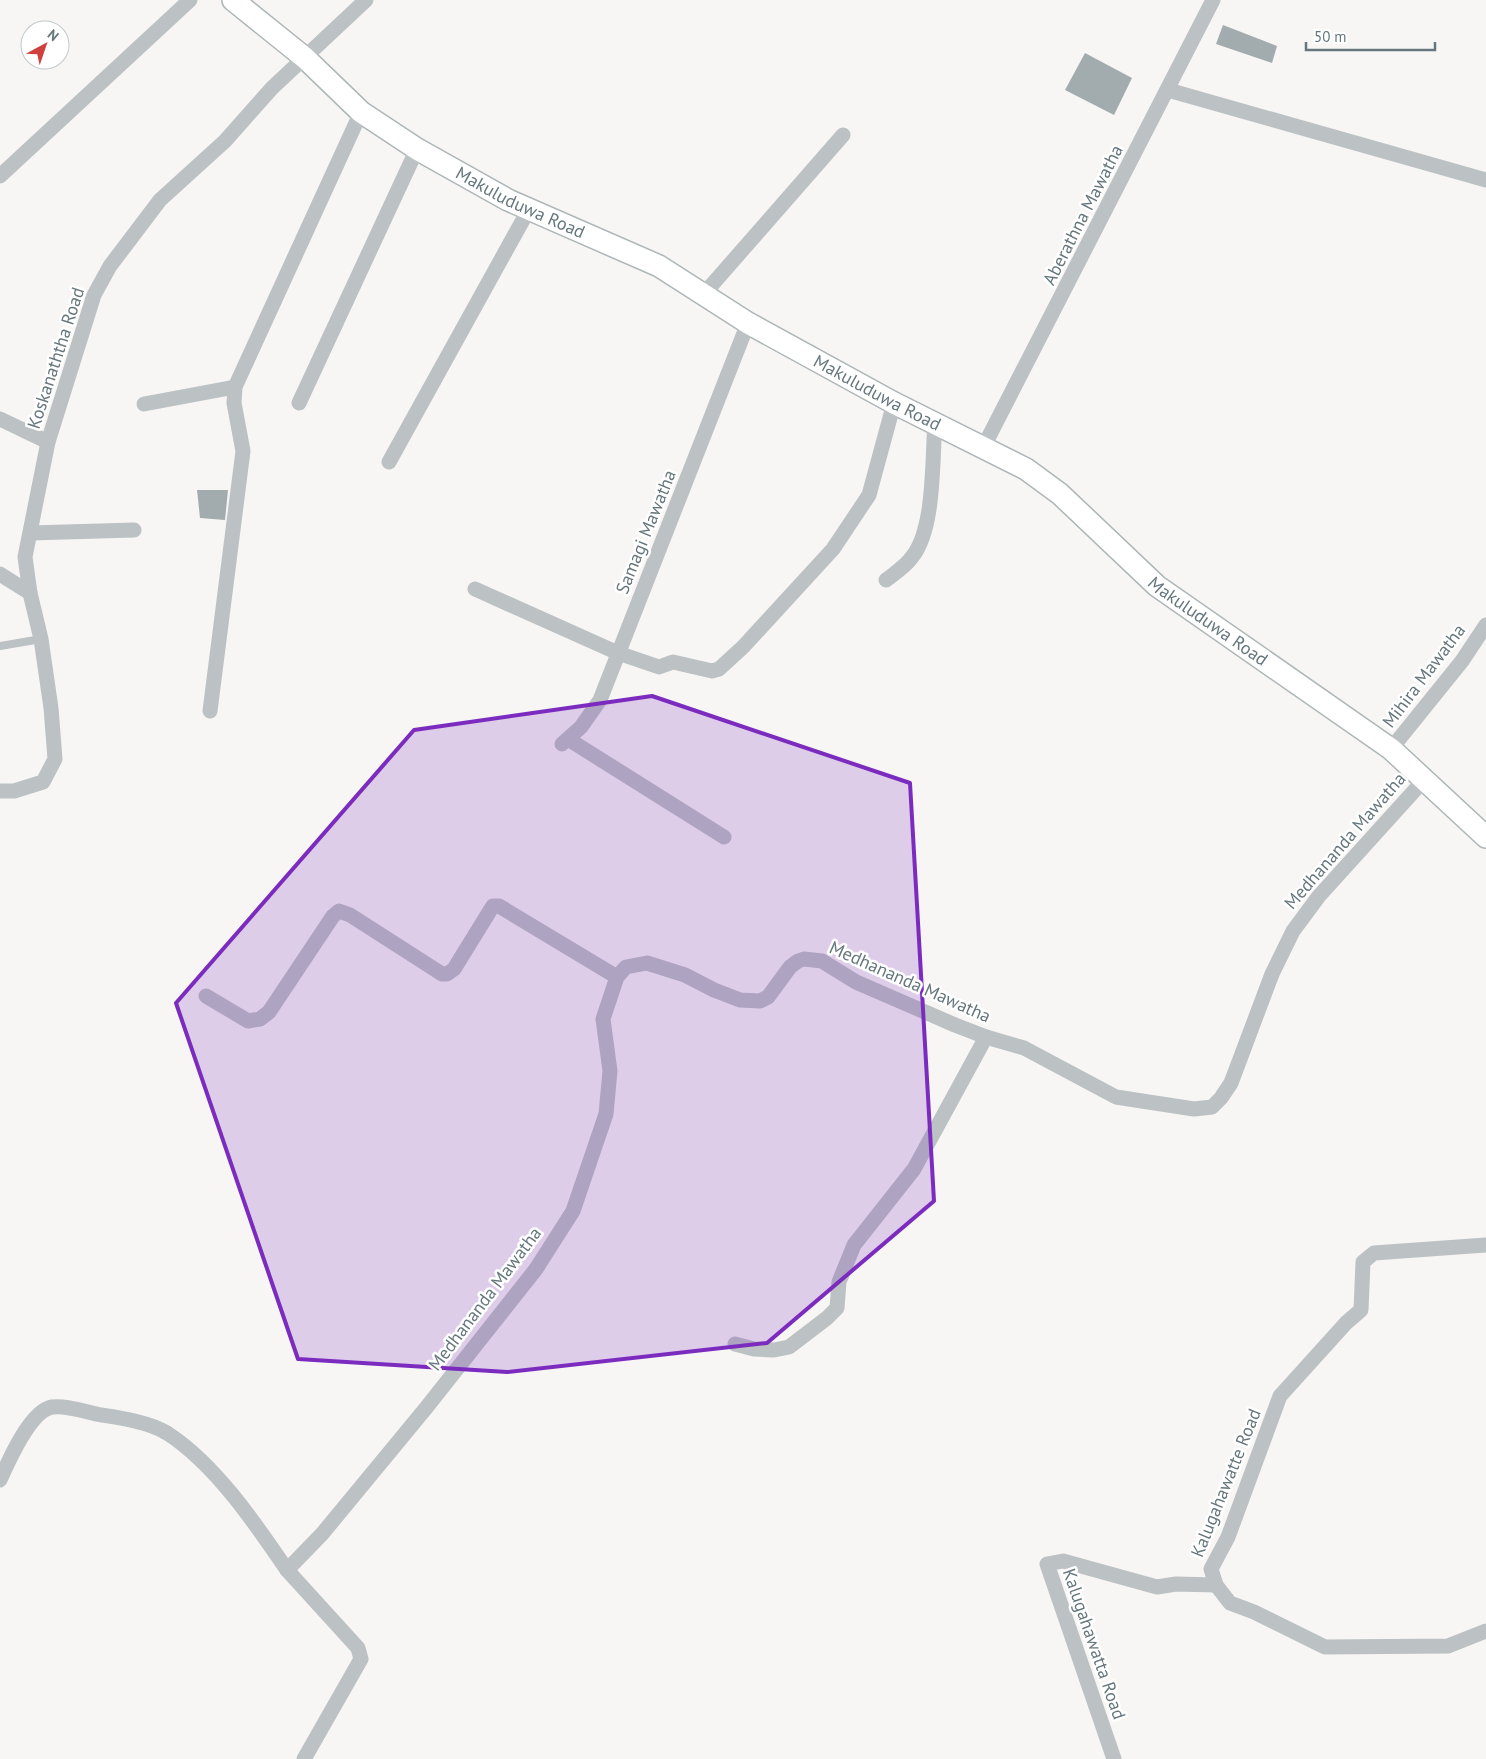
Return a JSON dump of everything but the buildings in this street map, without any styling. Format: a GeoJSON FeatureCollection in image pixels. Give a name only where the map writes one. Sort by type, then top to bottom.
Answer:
{"type":"FeatureCollection","features":[{"type":"Feature","properties":{"kind":"street"},"geometry":{"type":"LineString","coordinates":[[0,176],[190,0]]}},
{"type":"Feature","properties":{"kind":"street","name":"Makuluduwa Road"},"geometry":{"type":"LineString","coordinates":[[233,0],[305,58],[361,112],[417,149],[508,200],[660,266],[748,323],[894,403],[1026,468],[1060,494],[1157,586],[1391,749],[1486,836]]}},
{"type":"Feature","properties":{"kind":"street","name":"Koskanaththa Road"},"geometry":{"type":"LineString","coordinates":[[0,791],[14,791],[43,782],[55,759],[52,708],[25,557],[48,442],[94,295],[110,266],[160,200],[225,141],[272,88],[366,0]]}},
{"type":"Feature","properties":{"kind":"street","name":"Aberathna Mawatha"},"geometry":{"type":"LineString","coordinates":[[984,446],[1213,0]]}},
{"type":"Feature","properties":{"kind":"street"},"geometry":{"type":"LineString","coordinates":[[1168,90],[1486,180]]}},
{"type":"Feature","properties":{"kind":"street"},"geometry":{"type":"LineString","coordinates":[[210,711],[243,450],[234,403],[235,387],[361,112]]}},
{"type":"Feature","properties":{"kind":"street"},"geometry":{"type":"LineString","coordinates":[[703,295],[843,135]]}},
{"type":"Feature","properties":{"kind":"street"},"geometry":{"type":"LineString","coordinates":[[300,403],[417,149]]}},
{"type":"Feature","properties":{"kind":"street"},"geometry":{"type":"LineString","coordinates":[[389,462],[530,209]]}},
{"type":"Feature","properties":{"kind":"street","name":"Samagi Mawatha"},"geometry":{"type":"LineString","coordinates":[[724,837],[565,741],[581,726],[600,700],[748,323]]}},
{"type":"Feature","properties":{"kind":"street"},"geometry":{"type":"LineString","coordinates":[[144,404],[235,387]]}},
{"type":"Feature","properties":{"kind":"street"},"geometry":{"type":"LineString","coordinates":[[475,589],[618,653],[659,667],[673,662],[680,662],[712,671],[725,665],[833,549],[869,495],[894,403]]}},
{"type":"Feature","properties":{"kind":"street"},"geometry":{"type":"LineString","coordinates":[[0,419],[48,442]]}},
{"type":"Feature","properties":{"kind":"street"},"geometry":{"type":"LineString","coordinates":[[886,580],[912,558],[924,537],[928,514],[935,423]]}},
{"type":"Feature","properties":{"kind":"street"},"geometry":{"type":"LineString","coordinates":[[30,533],[134,530]]}},
{"type":"Feature","properties":{"kind":"street"},"geometry":{"type":"LineString","coordinates":[[0,574],[30,593]]}},
{"type":"Feature","properties":{"kind":"street","name":"Mihira Mawatha"},"geometry":{"type":"LineString","coordinates":[[1391,749],[1462,661],[1486,625]]}},
{"type":"Feature","properties":{"kind":"street","name":"Medhananda Mawatha"},"geometry":{"type":"LineString","coordinates":[[287,1570],[328,1526],[426,1408],[536,1268],[573,1211],[606,1114],[610,1071],[603,1019],[618,977],[626,967],[647,963],[685,975],[714,990],[740,1000],[760,1001],[768,997],[790,967],[798,961],[804,959],[822,961],[856,982],[986,1037],[1024,1048],[1116,1097],[1194,1109],[1212,1107],[1221,1098],[1230,1083],[1272,974],[1293,931],[1319,896],[1424,780]]}},
{"type":"Feature","properties":{"kind":"street"},"geometry":{"type":"LineString","coordinates":[[206,996],[248,1021],[260,1019],[269,1012],[333,916],[339,911],[350,915],[442,974],[447,974],[454,970],[493,906],[499,906],[618,977]]}},
{"type":"Feature","properties":{"kind":"street"},"geometry":{"type":"LineString","coordinates":[[735,1344],[754,1349],[774,1350],[790,1346],[837,1308],[839,1282],[854,1246],[914,1169],[986,1037]]}},
{"type":"Feature","properties":{"kind":"street","name":"Kalugahawatte Road"},"geometry":{"type":"LineString","coordinates":[[1216,1585],[1210,1569],[1228,1537],[1280,1396],[1346,1323],[1362,1310],[1363,1262],[1374,1253],[1486,1245]]}},
{"type":"Feature","properties":{"kind":"street"},"geometry":{"type":"LineString","coordinates":[[0,1480],[27,1428],[41,1413],[51,1408],[112,1417],[151,1426],[166,1432],[220,1482],[250,1517],[287,1570],[358,1648],[361,1660],[304,1759]]}},
{"type":"Feature","properties":{"kind":"street","name":"Kalugahawatta Road"},"geometry":{"type":"LineString","coordinates":[[1114,1759],[1047,1564],[1063,1560],[1157,1587],[1176,1584],[1216,1585]]}},
{"type":"Feature","properties":{"kind":"street"},"geometry":{"type":"LineString","coordinates":[[1216,1585],[1230,1603],[1254,1612],[1325,1647],[1448,1646],[1486,1632]]}},
{"type":"Feature","properties":{"kind":"lane"},"geometry":{"type":"LineString","coordinates":[[0,646],[41,639]]}},
{"type":"Feature","properties":{"kind":"highlighted area"},"geometry":{"type":"Polygon","coordinates":[[[652,696],[910,783],[934,1201],[767,1343],[507,1372],[298,1359],[176,1003],[414,730],[652,696]]]}}]}
